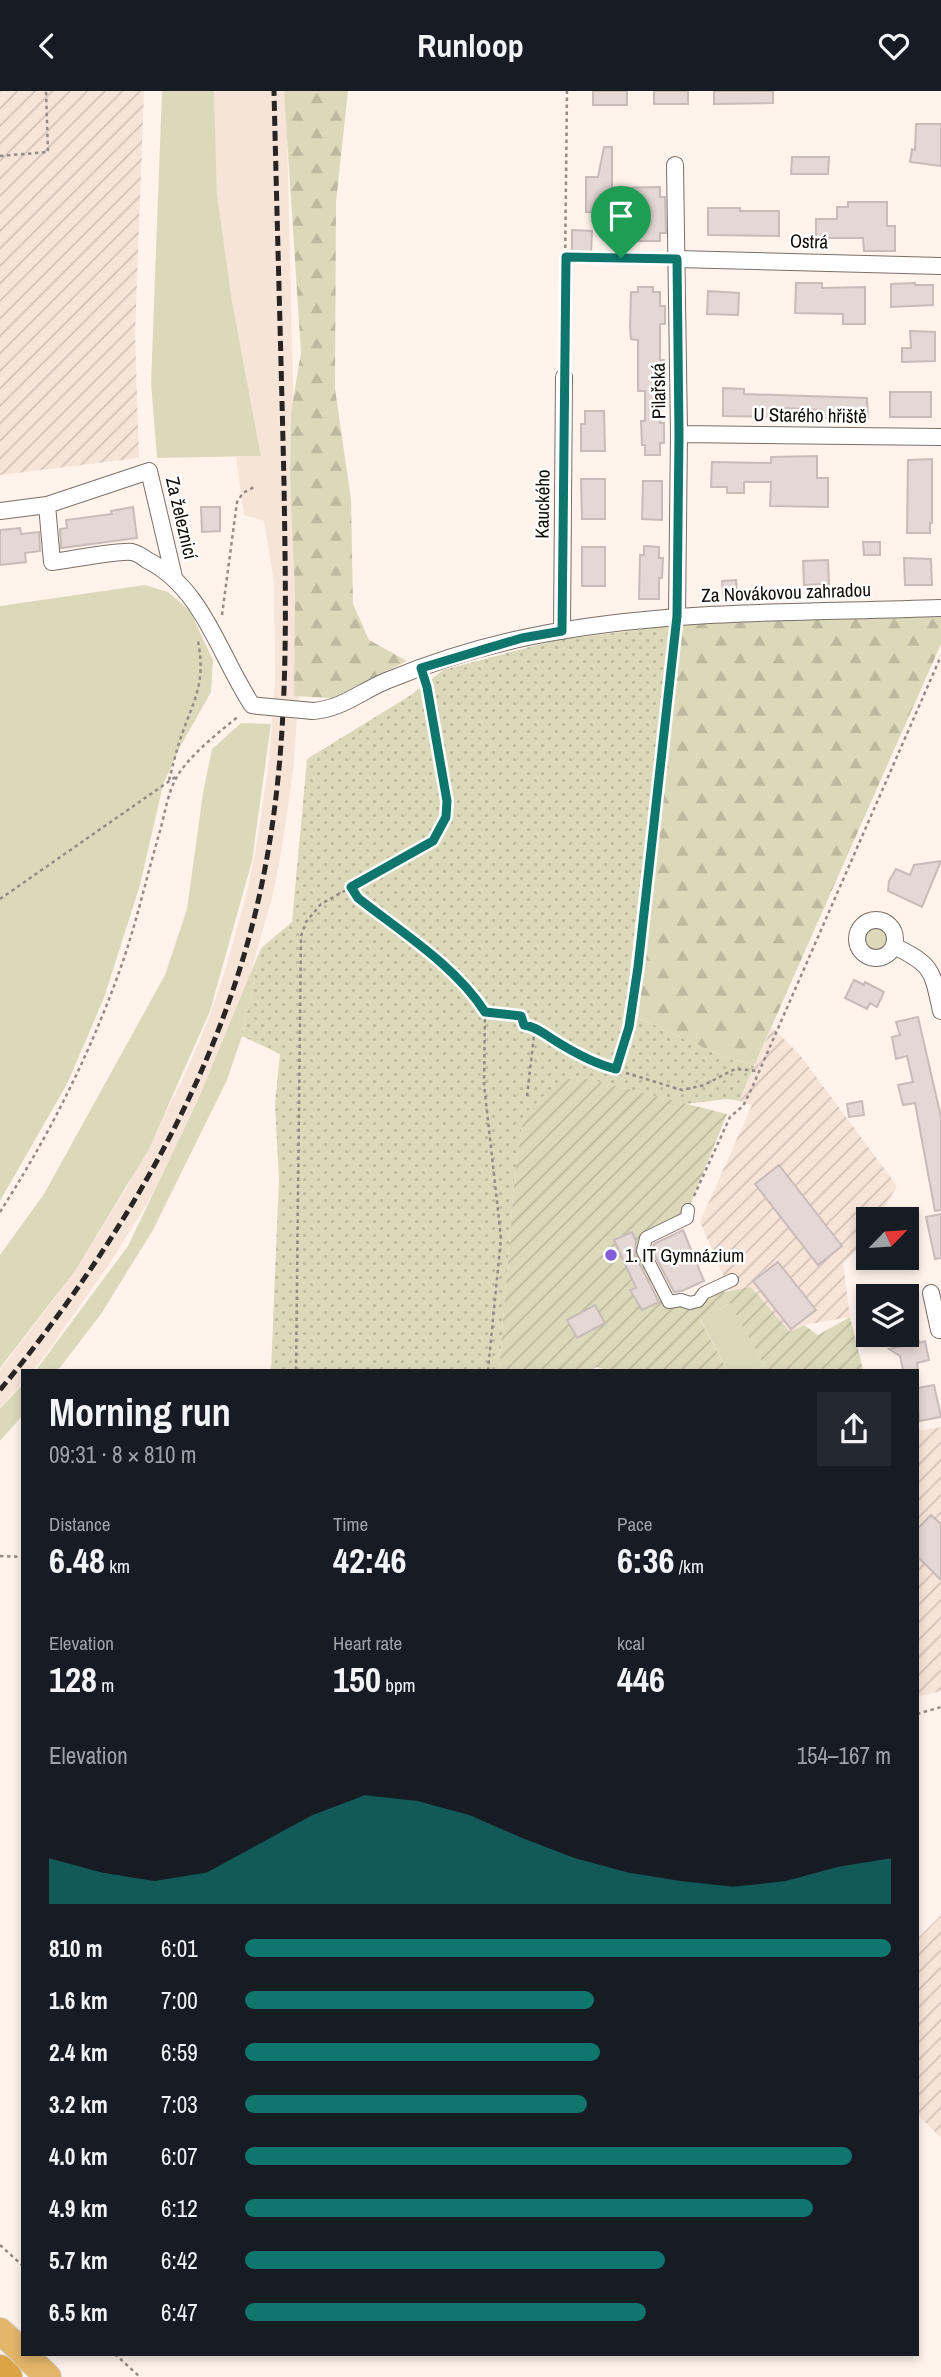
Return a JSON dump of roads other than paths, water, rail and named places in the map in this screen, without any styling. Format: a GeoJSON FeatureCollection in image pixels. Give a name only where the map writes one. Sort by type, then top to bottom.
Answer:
{"type":"FeatureCollection","features":[{"type":"Feature","properties":{"kind":"highway"},"geometry":{"type":"LineString","coordinates":[[0,2331],[21,2351]]}},
{"type":"Feature","properties":{"kind":"highway"},"geometry":{"type":"LineString","coordinates":[[26,2356],[48,2377]]}},
{"type":"Feature","properties":{"kind":"highway"},"geometry":{"type":"LineString","coordinates":[[0,2369],[8,2377]]}},
{"type":"Feature","properties":{"kind":"street","name":"Pilařská"},"geometry":{"type":"LineString","coordinates":[[676,165],[679,434],[677,616]]}},
{"type":"Feature","properties":{"kind":"street","name":"Ostrá"},"geometry":{"type":"LineString","coordinates":[[677,259],[941,267]]}},
{"type":"Feature","properties":{"kind":"street","name":"Kauckého"},"geometry":{"type":"LineString","coordinates":[[562,631],[564,377]]}},
{"type":"Feature","properties":{"kind":"street","name":"U Starého hřiště"},"geometry":{"type":"LineString","coordinates":[[679,434],[941,437]]}},
{"type":"Feature","properties":{"kind":"street","name":"Za železnicí"},"geometry":{"type":"LineString","coordinates":[[0,511],[47,505],[149,471],[174,577]]}},
{"type":"Feature","properties":{"kind":"street","name":"Za železnicí"},"geometry":{"type":"LineString","coordinates":[[47,505],[52,562],[132,552],[174,577]]}},
{"type":"Feature","properties":{"kind":"street","name":"Za Novákovou zahradou"},"geometry":{"type":"LineString","coordinates":[[174,577],[202,612],[237,683],[256,705],[313,711],[340,706],[383,682],[421,668],[522,638],[562,631],[677,616],[941,608]]}},
{"type":"Feature","properties":{"kind":"street"},"geometry":{"type":"LineString","coordinates":[[894,946],[916,957],[930,970],[941,1011]]}},
{"type":"Feature","properties":{"kind":"street"},"geometry":{"type":"LineString","coordinates":[[688,1210],[687,1218],[646,1238],[643,1251],[669,1302],[698,1301],[704,1293],[732,1280]]}},
{"type":"Feature","properties":{"kind":"street"},"geometry":{"type":"LineString","coordinates":[[931,1293],[940,1332]]}},
{"type":"Feature","properties":{"kind":"railway"},"geometry":{"type":"LineString","coordinates":[[0,1390],[86,1277],[160,1154],[193,1090],[220,1025],[243,957],[261,888],[282,737],[285,636],[274,91]]}},
{"type":"Feature","properties":{"kind":"place","name":"1. IT Gymnázium"},"geometry":{"type":"Point","coordinates":[611,1255]}}]}
